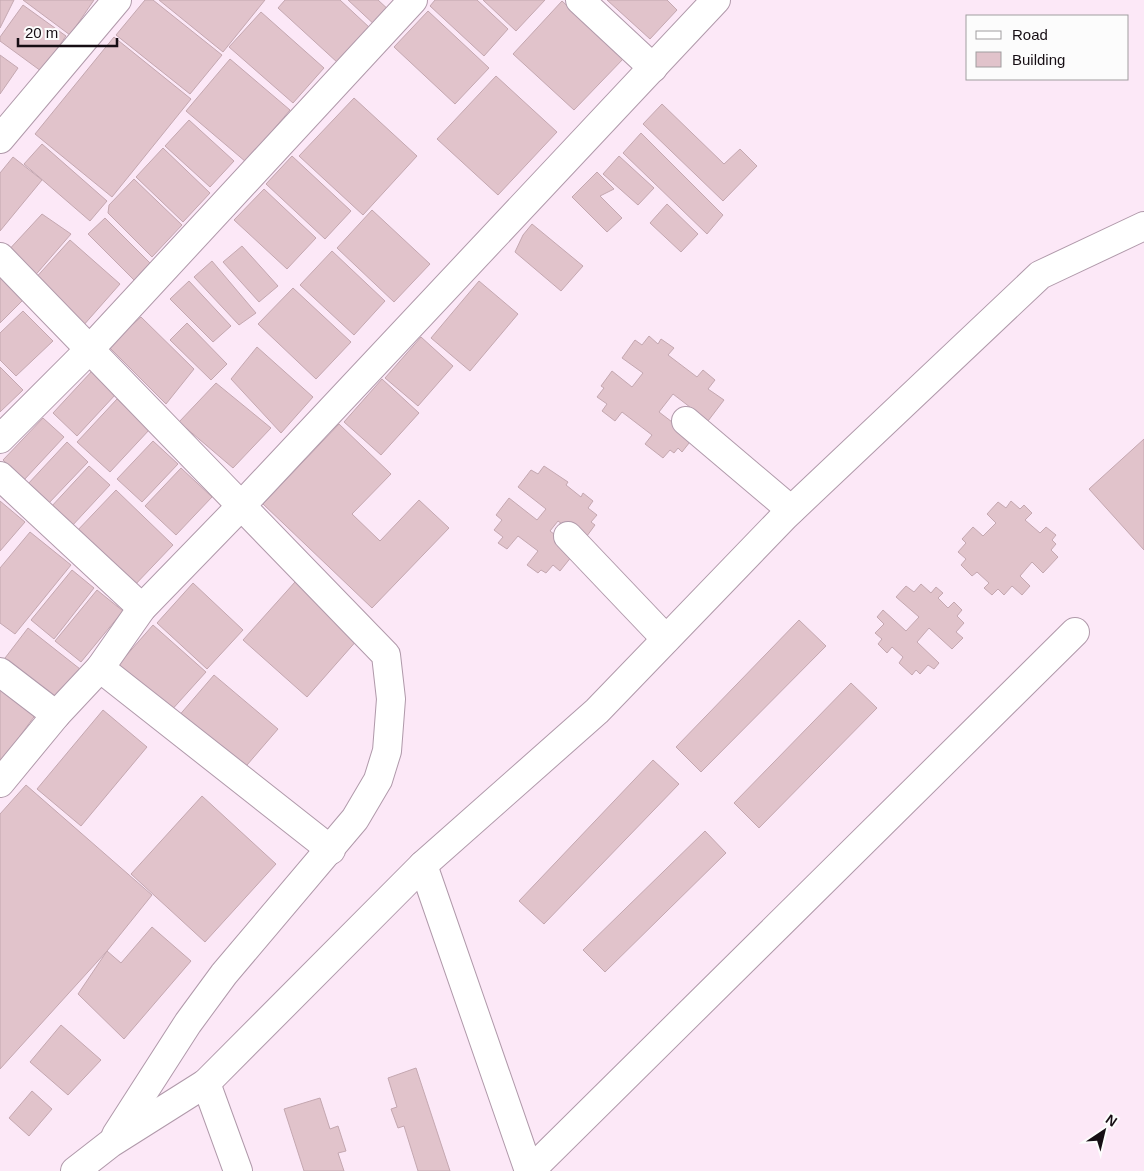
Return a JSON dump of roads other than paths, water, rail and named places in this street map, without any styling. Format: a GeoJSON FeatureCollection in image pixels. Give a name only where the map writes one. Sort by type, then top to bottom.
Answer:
{"type":"FeatureCollection","features":[{"type":"Feature","properties":{"kind":"street"},"geometry":{"type":"LineString","coordinates":[[0,139],[117,0]]}},
{"type":"Feature","properties":{"kind":"street"},"geometry":{"type":"LineString","coordinates":[[0,439],[90,349],[413,0]]}},
{"type":"Feature","properties":{"kind":"street"},"geometry":{"type":"LineString","coordinates":[[580,0],[653,68]]}},
{"type":"Feature","properties":{"kind":"street"},"geometry":{"type":"LineString","coordinates":[[0,782],[56,715],[100,668],[142,608],[241,506],[716,0]]}},
{"type":"Feature","properties":{"kind":"street"},"geometry":{"type":"LineString","coordinates":[[75,1171],[111,1143],[206,1083],[423,865],[597,711],[791,510],[1040,275],[1144,226]]}},
{"type":"Feature","properties":{"kind":"street"},"geometry":{"type":"LineString","coordinates":[[0,257],[386,655],[391,699],[387,750],[378,780],[355,819],[331,850],[224,974],[188,1023],[111,1143]]}},
{"type":"Feature","properties":{"kind":"street"},"geometry":{"type":"LineString","coordinates":[[686,420],[791,510]]}},
{"type":"Feature","properties":{"kind":"street"},"geometry":{"type":"LineString","coordinates":[[0,476],[142,608]]}},
{"type":"Feature","properties":{"kind":"street"},"geometry":{"type":"LineString","coordinates":[[568,536],[666,639]]}},
{"type":"Feature","properties":{"kind":"street"},"geometry":{"type":"LineString","coordinates":[[423,865],[529,1171],[1075,632]]}},
{"type":"Feature","properties":{"kind":"street"},"geometry":{"type":"LineString","coordinates":[[100,668],[331,850]]}},
{"type":"Feature","properties":{"kind":"street"},"geometry":{"type":"LineString","coordinates":[[0,672],[56,715]]}},
{"type":"Feature","properties":{"kind":"street"},"geometry":{"type":"LineString","coordinates":[[206,1083],[238,1171]]}}]}
